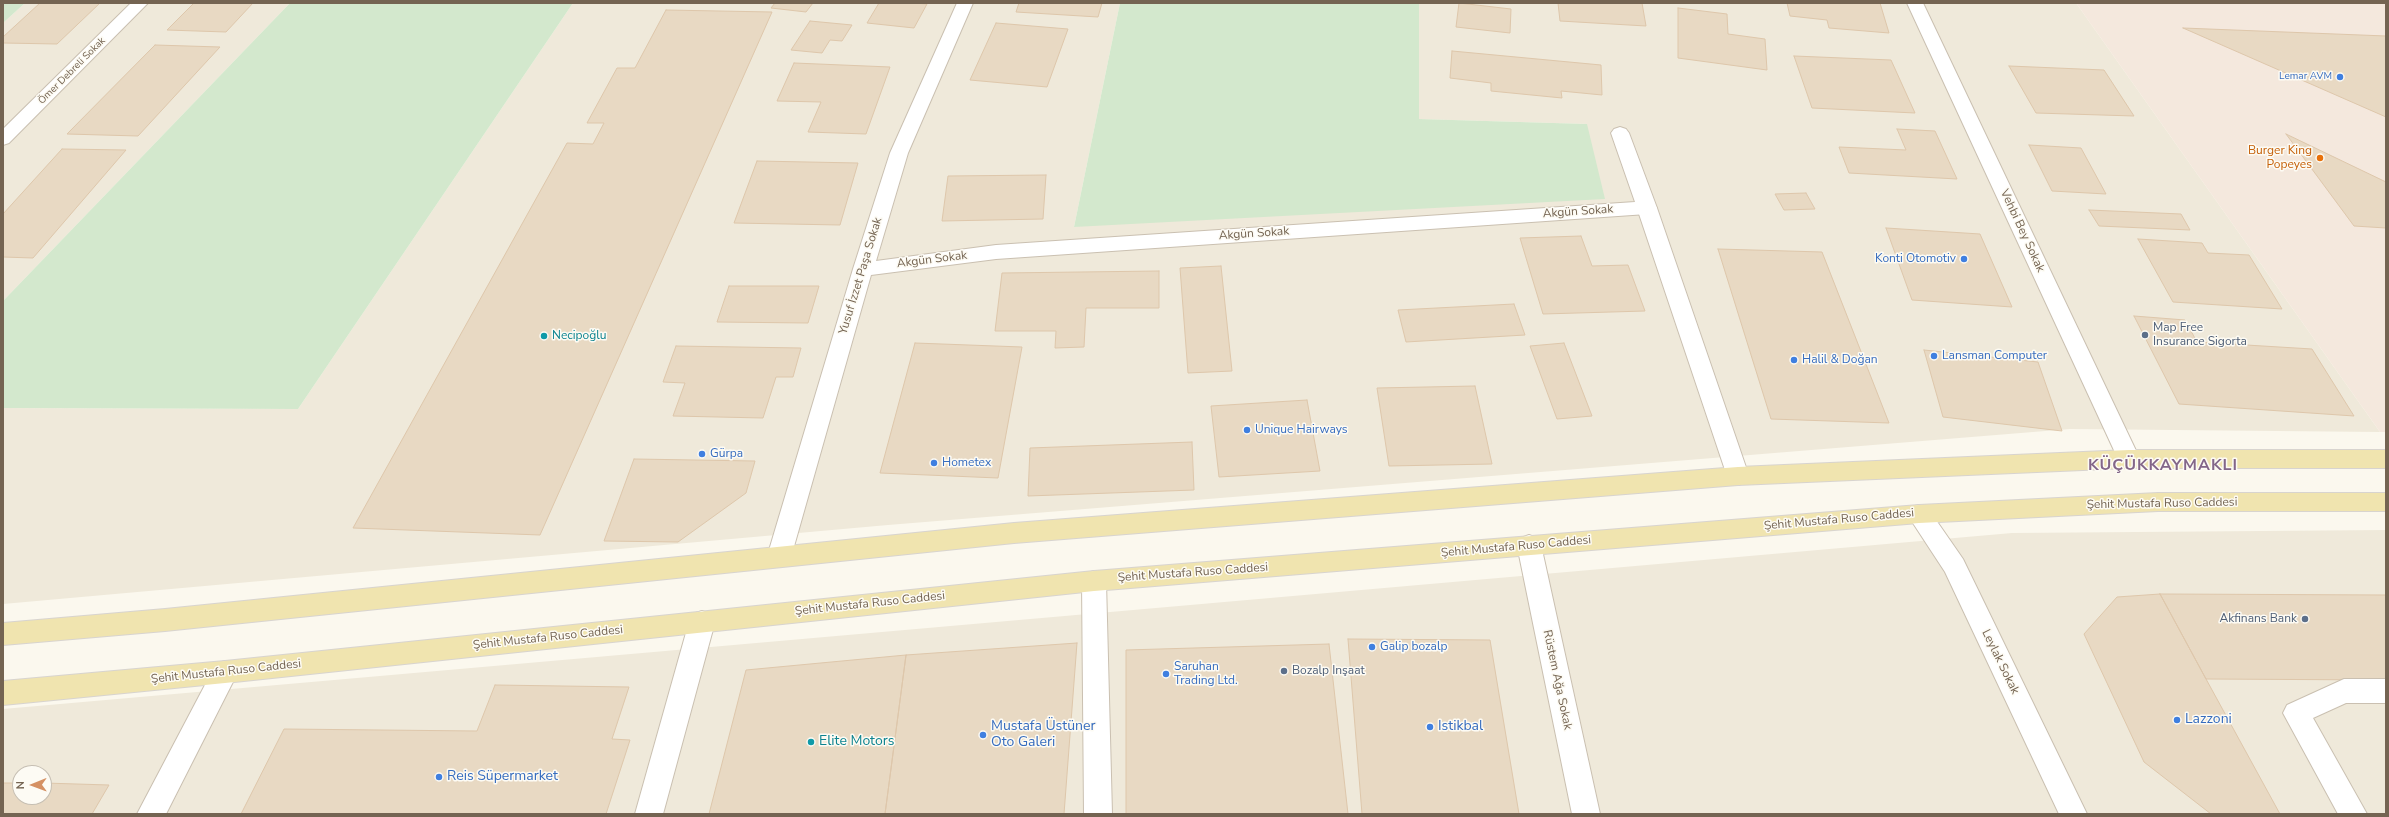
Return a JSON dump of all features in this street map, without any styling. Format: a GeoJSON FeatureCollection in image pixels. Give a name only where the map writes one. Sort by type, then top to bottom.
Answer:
{"type":"FeatureCollection","features":[{"type":"Feature","properties":{"kind":"main road"},"geometry":{"type":"LineString","coordinates":[[3,634],[165,620],[1014,533],[1738,476],[2129,459],[2386,459]]}},
{"type":"Feature","properties":{"kind":"main road","name":"Şehit Mustafa Ruso Caddesi"},"geometry":{"type":"LineString","coordinates":[[3,693],[225,672],[1094,581],[1529,545],[1919,514],[2158,502],[2386,502]]}},
{"type":"Feature","properties":{"kind":"street","name":"Ömer Debreli Sokak"},"geometry":{"type":"LineString","coordinates":[[3,139],[140,3]]}},
{"type":"Feature","properties":{"kind":"street","name":"Yusuf İzzet Paşa Sokak"},"geometry":{"type":"LineString","coordinates":[[779,557],[863,269],[899,153],[965,3]]}},
{"type":"Feature","properties":{"kind":"street","name":"Vehbi Bey Sokak"},"geometry":{"type":"LineString","coordinates":[[1914,3],[2129,459]]}},
{"type":"Feature","properties":{"kind":"street"},"geometry":{"type":"LineString","coordinates":[[1620,133],[1738,476]]}},
{"type":"Feature","properties":{"kind":"street","name":"Akgün Sokak"},"geometry":{"type":"LineString","coordinates":[[863,269],[996,252],[1647,208]]}},
{"type":"Feature","properties":{"kind":"street","name":"Leylak Sokak"},"geometry":{"type":"LineString","coordinates":[[1919,514],[1954,566],[2073,814]]}},
{"type":"Feature","properties":{"kind":"street","name":"Rüstem Ağa Sokak"},"geometry":{"type":"LineString","coordinates":[[1529,545],[1586,814]]}},
{"type":"Feature","properties":{"kind":"street"},"geometry":{"type":"LineString","coordinates":[[1094,581],[1098,814]]}},
{"type":"Feature","properties":{"kind":"street"},"geometry":{"type":"LineString","coordinates":[[649,814],[702,622]]}},
{"type":"Feature","properties":{"kind":"street"},"geometry":{"type":"LineString","coordinates":[[151,814],[225,672]]}},
{"type":"Feature","properties":{"kind":"street"},"geometry":{"type":"LineString","coordinates":[[2353,814],[2296,713],[2344,690],[2386,691]]}},
{"type":"Feature","properties":{"kind":"shaded area"},"geometry":{"type":"Polygon","coordinates":[[[25,3],[290,3],[3,301],[3,23],[25,3]]]}},
{"type":"Feature","properties":{"kind":"shaded area"},"geometry":{"type":"Polygon","coordinates":[[[573,3],[1120,3],[1074,227],[1587,124],[1418,119],[1419,3],[2076,3],[2380,432],[2070,429],[888,525],[3,604],[3,408],[298,409],[573,3]]]}},
{"type":"Feature","properties":{"kind":"shaded area"},"geometry":{"type":"Polygon","coordinates":[[[2076,3],[2386,3],[2386,432],[2380,432],[2076,3]]]}},
{"type":"Feature","properties":{"kind":"shaded area"},"geometry":{"type":"Polygon","coordinates":[[[2386,530],[2386,814],[3,814],[3,709],[2012,533],[2386,530]]]}},
{"type":"Feature","properties":{"kind":"green space"},"geometry":{"type":"Polygon","coordinates":[[[3,3],[25,3],[3,23],[3,3]]]}},
{"type":"Feature","properties":{"kind":"green space"},"geometry":{"type":"Polygon","coordinates":[[[290,3],[573,3],[298,409],[3,408],[3,301],[290,3]]]}},
{"type":"Feature","properties":{"kind":"green space"},"geometry":{"type":"Polygon","coordinates":[[[1120,3],[1419,3],[1419,119],[1587,124],[1605,199],[1074,227],[1120,3]]]}},
{"type":"Feature","properties":{"kind":"building"},"geometry":{"type":"Polygon","coordinates":[[[40,3],[100,3],[57,44],[3,43],[3,37],[40,3]]]}},
{"type":"Feature","properties":{"kind":"building"},"geometry":{"type":"Polygon","coordinates":[[[194,3],[253,3],[226,32],[167,30],[194,3]]]}},
{"type":"Feature","properties":{"kind":"building"},"geometry":{"type":"Polygon","coordinates":[[[775,3],[813,3],[806,12],[771,8],[775,3]]]}},
{"type":"Feature","properties":{"kind":"building"},"geometry":{"type":"Polygon","coordinates":[[[879,3],[927,4],[914,28],[867,23],[879,3]]]}},
{"type":"Feature","properties":{"kind":"building"},"geometry":{"type":"Polygon","coordinates":[[[1019,3],[1102,3],[1098,17],[1016,12],[1019,3]]]}},
{"type":"Feature","properties":{"kind":"building"},"geometry":{"type":"Polygon","coordinates":[[[1459,3],[1511,9],[1510,33],[1456,27],[1459,3]]]}},
{"type":"Feature","properties":{"kind":"building"},"geometry":{"type":"Polygon","coordinates":[[[1558,3],[1642,3],[1646,26],[1560,21],[1558,3]]]}},
{"type":"Feature","properties":{"kind":"building"},"geometry":{"type":"Polygon","coordinates":[[[1787,3],[1880,3],[1889,33],[1829,28],[1827,20],[1790,16],[1787,3]]]}},
{"type":"Feature","properties":{"kind":"building"},"geometry":{"type":"Polygon","coordinates":[[[1678,8],[1727,14],[1728,34],[1765,39],[1767,70],[1678,58],[1678,8]]]}},
{"type":"Feature","properties":{"kind":"building","name":"Necipoğlu"},"geometry":{"type":"Polygon","coordinates":[[[666,10],[772,12],[540,535],[353,528],[567,143],[593,144],[604,123],[587,123],[617,68],[635,68],[666,10]]]}},
{"type":"Feature","properties":{"kind":"building"},"geometry":{"type":"Polygon","coordinates":[[[810,21],[852,25],[842,41],[830,40],[822,53],[791,50],[810,21]]]}},
{"type":"Feature","properties":{"kind":"building"},"geometry":{"type":"Polygon","coordinates":[[[996,23],[1068,29],[1047,87],[970,80],[996,23]]]}},
{"type":"Feature","properties":{"kind":"building","name":"Lemar AVM"},"geometry":{"type":"Polygon","coordinates":[[[2183,28],[2386,36],[2386,117],[2183,28]]]}},
{"type":"Feature","properties":{"kind":"building"},"geometry":{"type":"Polygon","coordinates":[[[155,45],[220,47],[138,136],[67,134],[155,45]]]}},
{"type":"Feature","properties":{"kind":"building"},"geometry":{"type":"Polygon","coordinates":[[[1452,51],[1601,65],[1602,95],[1561,91],[1562,98],[1491,91],[1491,83],[1450,78],[1452,51]]]}},
{"type":"Feature","properties":{"kind":"building"},"geometry":{"type":"Polygon","coordinates":[[[1794,56],[1891,60],[1915,113],[1812,108],[1794,56]]]}},
{"type":"Feature","properties":{"kind":"building"},"geometry":{"type":"Polygon","coordinates":[[[794,63],[890,67],[866,134],[808,132],[821,102],[777,101],[794,63]]]}},
{"type":"Feature","properties":{"kind":"building"},"geometry":{"type":"Polygon","coordinates":[[[2009,66],[2104,70],[2134,116],[2036,113],[2009,66]]]}},
{"type":"Feature","properties":{"kind":"building"},"geometry":{"type":"Polygon","coordinates":[[[1897,129],[1935,131],[1957,179],[1849,173],[1839,147],[1906,150],[1897,129]]]}},
{"type":"Feature","properties":{"kind":"building","name":"Burger King Popeyes"},"geometry":{"type":"Polygon","coordinates":[[[2286,134],[2386,182],[2386,228],[2354,226],[2286,134]]]}},
{"type":"Feature","properties":{"kind":"building"},"geometry":{"type":"Polygon","coordinates":[[[2029,145],[2081,148],[2106,194],[2052,191],[2029,145]]]}},
{"type":"Feature","properties":{"kind":"building"},"geometry":{"type":"Polygon","coordinates":[[[62,149],[126,150],[33,258],[3,257],[3,214],[62,149]]]}},
{"type":"Feature","properties":{"kind":"building"},"geometry":{"type":"Polygon","coordinates":[[[757,161],[858,163],[840,225],[734,223],[757,161]]]}},
{"type":"Feature","properties":{"kind":"building"},"geometry":{"type":"Polygon","coordinates":[[[1046,175],[1043,219],[942,221],[948,176],[1046,175]]]}},
{"type":"Feature","properties":{"kind":"building"},"geometry":{"type":"Polygon","coordinates":[[[1806,193],[1815,209],[1784,210],[1775,194],[1806,193]]]}},
{"type":"Feature","properties":{"kind":"building"},"geometry":{"type":"Polygon","coordinates":[[[2089,210],[2181,214],[2190,230],[2099,226],[2089,210]]]}},
{"type":"Feature","properties":{"kind":"building"},"geometry":{"type":"Polygon","coordinates":[[[1886,228],[1980,234],[2012,307],[1912,300],[1886,228]]]}},
{"type":"Feature","properties":{"kind":"building"},"geometry":{"type":"Polygon","coordinates":[[[1581,236],[1592,266],[1628,265],[1645,311],[1543,314],[1520,238],[1581,236]]]}},
{"type":"Feature","properties":{"kind":"building"},"geometry":{"type":"Polygon","coordinates":[[[2138,239],[2202,243],[2208,253],[2249,255],[2282,309],[2173,302],[2138,239]]]}},
{"type":"Feature","properties":{"kind":"building"},"geometry":{"type":"Polygon","coordinates":[[[1718,249],[1822,252],[1889,423],[1771,419],[1718,249]]]}},
{"type":"Feature","properties":{"kind":"building"},"geometry":{"type":"Polygon","coordinates":[[[1221,266],[1232,371],[1188,373],[1180,268],[1221,266]]]}},
{"type":"Feature","properties":{"kind":"building"},"geometry":{"type":"Polygon","coordinates":[[[1159,271],[1159,308],[1086,308],[1084,347],[1055,348],[1056,331],[995,331],[1002,273],[1159,271]]]}},
{"type":"Feature","properties":{"kind":"building"},"geometry":{"type":"Polygon","coordinates":[[[729,286],[819,286],[808,323],[717,322],[729,286]]]}},
{"type":"Feature","properties":{"kind":"building"},"geometry":{"type":"Polygon","coordinates":[[[1514,304],[1525,335],[1406,342],[1398,310],[1514,304]]]}},
{"type":"Feature","properties":{"kind":"building"},"geometry":{"type":"Polygon","coordinates":[[[2134,316],[2185,320],[2197,342],[2312,349],[2354,416],[2179,404],[2134,316]]]}},
{"type":"Feature","properties":{"kind":"building"},"geometry":{"type":"Polygon","coordinates":[[[915,343],[1022,347],[998,478],[880,473],[915,343]]]}},
{"type":"Feature","properties":{"kind":"building"},"geometry":{"type":"Polygon","coordinates":[[[1564,343],[1592,416],[1557,419],[1530,346],[1564,343]]]}},
{"type":"Feature","properties":{"kind":"building"},"geometry":{"type":"Polygon","coordinates":[[[676,346],[801,348],[793,377],[776,377],[763,418],[673,416],[685,383],[663,382],[676,346]]]}},
{"type":"Feature","properties":{"kind":"building"},"geometry":{"type":"Polygon","coordinates":[[[1924,350],[2038,362],[2062,431],[1943,417],[1924,350]]]}},
{"type":"Feature","properties":{"kind":"building"},"geometry":{"type":"Polygon","coordinates":[[[1475,386],[1492,464],[1389,466],[1377,388],[1475,386]]]}},
{"type":"Feature","properties":{"kind":"building"},"geometry":{"type":"Polygon","coordinates":[[[1307,400],[1320,471],[1219,477],[1211,406],[1307,400]]]}},
{"type":"Feature","properties":{"kind":"building"},"geometry":{"type":"Polygon","coordinates":[[[1192,442],[1194,490],[1028,496],[1030,448],[1192,442]]]}},
{"type":"Feature","properties":{"kind":"building"},"geometry":{"type":"Polygon","coordinates":[[[634,459],[755,461],[746,493],[678,542],[604,541],[634,459]]]}},
{"type":"Feature","properties":{"kind":"building","name":"Lazzoni"},"geometry":{"type":"Polygon","coordinates":[[[2160,594],[2280,814],[2211,814],[2144,762],[2084,634],[2117,597],[2160,594]]]}},
{"type":"Feature","properties":{"kind":"building"},"geometry":{"type":"Polygon","coordinates":[[[2160,594],[2386,595],[2386,680],[2206,679],[2160,594]]]}},
{"type":"Feature","properties":{"kind":"building","name":"Istikbal"},"geometry":{"type":"Polygon","coordinates":[[[1348,639],[1490,640],[1519,814],[1362,814],[1348,639]]]}},
{"type":"Feature","properties":{"kind":"building","name":"Mustafa Üstüner Oto Galeri"},"geometry":{"type":"Polygon","coordinates":[[[1077,643],[1064,814],[885,814],[906,655],[1077,643]]]}},
{"type":"Feature","properties":{"kind":"building"},"geometry":{"type":"Polygon","coordinates":[[[1329,644],[1348,814],[1126,814],[1126,650],[1329,644]]]}},
{"type":"Feature","properties":{"kind":"building","name":"Elite Motors"},"geometry":{"type":"Polygon","coordinates":[[[906,655],[885,814],[709,814],[746,670],[906,655]]]}},
{"type":"Feature","properties":{"kind":"building","name":"Reis Süpermarket"},"geometry":{"type":"Polygon","coordinates":[[[495,685],[629,687],[612,739],[630,740],[606,814],[241,814],[284,729],[477,731],[495,685]]]}},
{"type":"Feature","properties":{"kind":"building"},"geometry":{"type":"Polygon","coordinates":[[[3,783],[12,783],[12,805],[52,805],[52,783],[109,785],[92,814],[3,814],[3,783]]]}},
{"type":"Feature","properties":{"kind":"place","name":"Lemar AVM"},"geometry":{"type":"Point","coordinates":[2340,77]}},
{"type":"Feature","properties":{"kind":"place","name":"Burger King Popeyes"},"geometry":{"type":"Point","coordinates":[2320,158]}},
{"type":"Feature","properties":{"kind":"place","name":"Konti Otomotiv"},"geometry":{"type":"Point","coordinates":[1964,259]}},
{"type":"Feature","properties":{"kind":"place","name":"Map Free Insurance Sigorta"},"geometry":{"type":"Point","coordinates":[2145,335]}},
{"type":"Feature","properties":{"kind":"place","name":"Necipoğlu"},"geometry":{"type":"Point","coordinates":[544,336]}},
{"type":"Feature","properties":{"kind":"place","name":"Lansman Computer"},"geometry":{"type":"Point","coordinates":[1934,356]}},
{"type":"Feature","properties":{"kind":"place","name":"Halil & Doğan"},"geometry":{"type":"Point","coordinates":[1794,360]}},
{"type":"Feature","properties":{"kind":"place","name":"Unique Hairways"},"geometry":{"type":"Point","coordinates":[1247,430]}},
{"type":"Feature","properties":{"kind":"place","name":"Gürpa"},"geometry":{"type":"Point","coordinates":[702,454]}},
{"type":"Feature","properties":{"kind":"place","name":"Hometex"},"geometry":{"type":"Point","coordinates":[934,463]}},
{"type":"Feature","properties":{"kind":"place","name":"Akfinans Bank"},"geometry":{"type":"Point","coordinates":[2305,619]}},
{"type":"Feature","properties":{"kind":"place","name":"Galip bozalp"},"geometry":{"type":"Point","coordinates":[1372,647]}},
{"type":"Feature","properties":{"kind":"place","name":"Bozalp Inşaat"},"geometry":{"type":"Point","coordinates":[1284,671]}},
{"type":"Feature","properties":{"kind":"place","name":"Saruhan Trading Ltd."},"geometry":{"type":"Point","coordinates":[1166,674]}},
{"type":"Feature","properties":{"kind":"place","name":"Lazzoni"},"geometry":{"type":"Point","coordinates":[2177,720]}},
{"type":"Feature","properties":{"kind":"place","name":"Istikbal"},"geometry":{"type":"Point","coordinates":[1430,727]}},
{"type":"Feature","properties":{"kind":"place","name":"Mustafa Üstüner Oto Galeri"},"geometry":{"type":"Point","coordinates":[983,735]}},
{"type":"Feature","properties":{"kind":"place","name":"Elite Motors"},"geometry":{"type":"Point","coordinates":[811,742]}},
{"type":"Feature","properties":{"kind":"place","name":"Reis Süpermarket"},"geometry":{"type":"Point","coordinates":[439,777]}},
{"type":"Feature","properties":{"kind":"district","name":"KÜÇÜKKAYMAKLI"},"geometry":{"type":"Point","coordinates":[2163,466]}}]}
